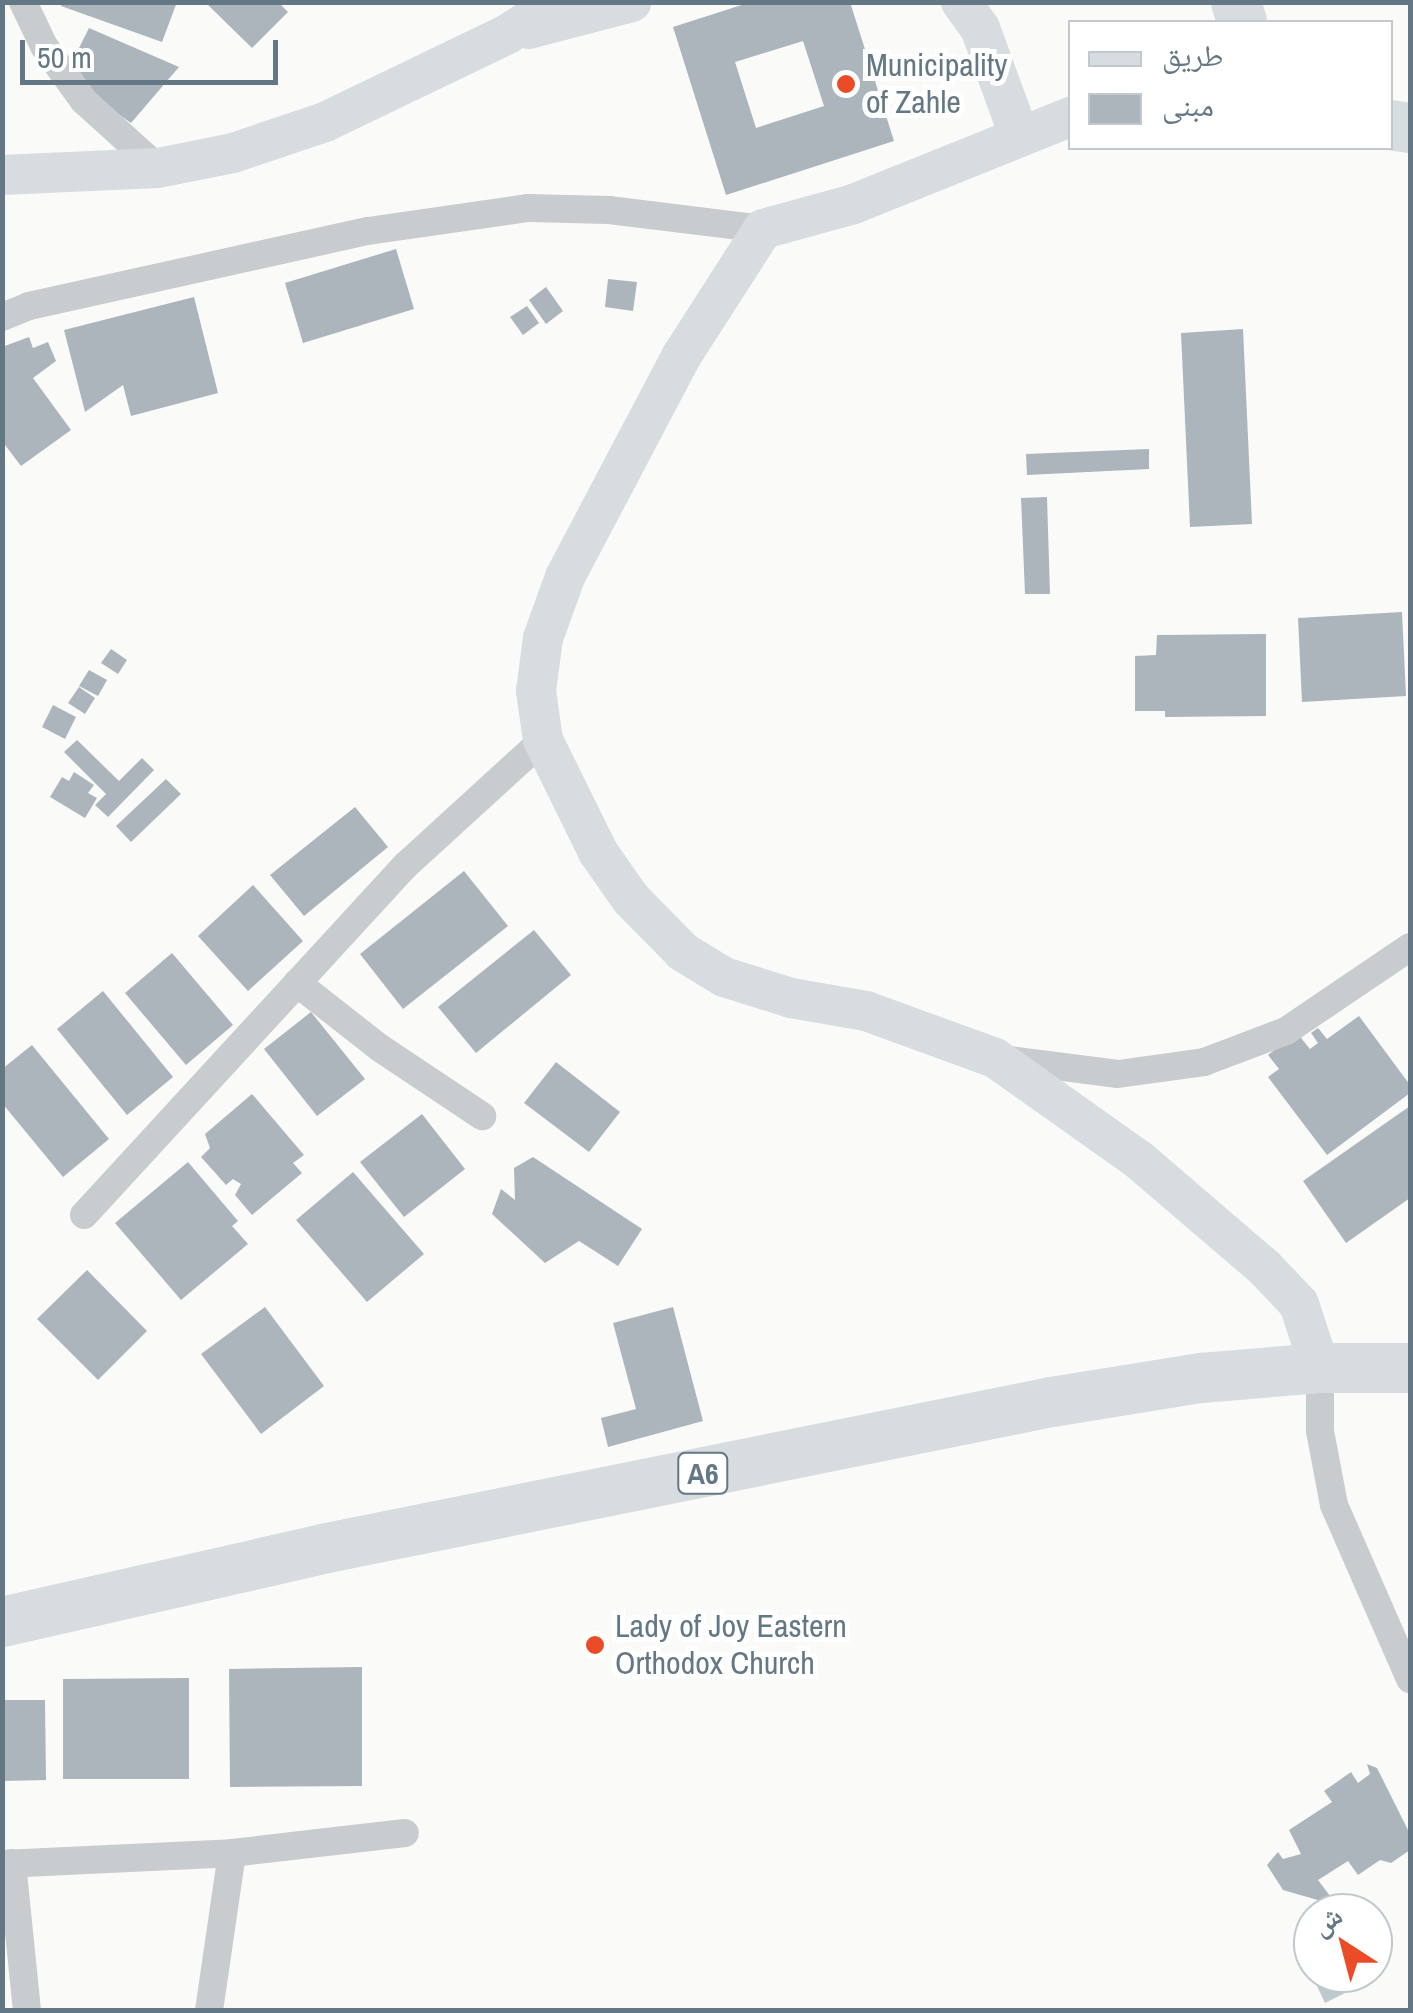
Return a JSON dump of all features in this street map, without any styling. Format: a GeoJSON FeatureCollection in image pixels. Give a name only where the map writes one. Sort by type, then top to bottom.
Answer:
{"type":"FeatureCollection","features":[{"type":"Feature","properties":{"kind":"highway","name":"A6"},"geometry":{"type":"LineString","coordinates":[[2,1622],[327,1548],[937,1422],[1201,1378],[1320,1368],[1410,1368]]}},
{"type":"Feature","properties":{"kind":"street"},"geometry":{"type":"LineString","coordinates":[[23,2],[44,46],[84,101],[158,168]]}},
{"type":"Feature","properties":{"kind":"street"},"geometry":{"type":"LineString","coordinates":[[2,174],[158,168],[233,152],[325,122],[506,35],[556,2]]}},
{"type":"Feature","properties":{"kind":"street"},"geometry":{"type":"LineString","coordinates":[[506,35],[632,2]]}},
{"type":"Feature","properties":{"kind":"street"},"geometry":{"type":"LineString","coordinates":[[961,2],[980,28],[1020,136]]}},
{"type":"Feature","properties":{"kind":"street"},"geometry":{"type":"LineString","coordinates":[[2,317],[30,306],[368,231],[528,208],[609,210],[763,230],[854,204],[1068,118]]}},
{"type":"Feature","properties":{"kind":"street"},"geometry":{"type":"LineString","coordinates":[[763,230],[682,354],[565,578],[542,638],[536,691],[543,740],[598,852],[631,899],[682,952],[724,977],[791,998],[866,1011],[994,1058],[1118,1074],[1204,1062],[1286,1031],[1410,948]]}},
{"type":"Feature","properties":{"kind":"street"},"geometry":{"type":"LineString","coordinates":[[84,1215],[406,865],[543,740]]}},
{"type":"Feature","properties":{"kind":"street"},"geometry":{"type":"LineString","coordinates":[[297,982],[380,1048],[482,1116]]}},
{"type":"Feature","properties":{"kind":"street"},"geometry":{"type":"LineString","coordinates":[[994,1058],[1139,1160],[1264,1267],[1299,1304],[1320,1368],[1320,1431],[1334,1505],[1410,1678]]}},
{"type":"Feature","properties":{"kind":"street"},"geometry":{"type":"LineString","coordinates":[[27,2010],[7,1863],[232,1853],[405,1833]]}},
{"type":"Feature","properties":{"kind":"street"},"geometry":{"type":"LineString","coordinates":[[209,2010],[232,1853]]}},
{"type":"Feature","properties":{"kind":"shaded area"},"geometry":{"type":"Polygon","coordinates":[[[1320,1993],[1345,1993],[1325,2003],[1320,1993]]]}},
{"type":"Feature","properties":{"kind":"building"},"geometry":{"type":"Polygon","coordinates":[[[62,2],[177,2],[162,42],[61,6],[62,2]]]}},
{"type":"Feature","properties":{"kind":"building"},"geometry":{"type":"Polygon","coordinates":[[[205,2],[278,2],[288,12],[252,48],[205,2]]]}},
{"type":"Feature","properties":{"kind":"building","name":"Municipality of Zahle"},"geometry":{"type":"Polygon","coordinates":[[[751,2],[850,2],[894,141],[726,195],[673,27],[751,2]],[[803,41],[735,62],[756,128],[824,106],[803,41]]]}},
{"type":"Feature","properties":{"kind":"building"},"geometry":{"type":"Polygon","coordinates":[[[89,28],[179,67],[131,123],[65,76],[89,28]]]}},
{"type":"Feature","properties":{"kind":"building"},"geometry":{"type":"Polygon","coordinates":[[[396,249],[414,309],[303,343],[285,283],[396,249]]]}},
{"type":"Feature","properties":{"kind":"building"},"geometry":{"type":"Polygon","coordinates":[[[608,279],[637,282],[633,311],[605,307],[608,279]]]}},
{"type":"Feature","properties":{"kind":"building"},"geometry":{"type":"Polygon","coordinates":[[[546,287],[563,311],[546,324],[529,300],[546,287]]]}},
{"type":"Feature","properties":{"kind":"building"},"geometry":{"type":"Polygon","coordinates":[[[194,297],[218,393],[131,416],[123,385],[85,412],[64,330],[194,297]]]}},
{"type":"Feature","properties":{"kind":"building"},"geometry":{"type":"Polygon","coordinates":[[[527,306],[539,323],[523,335],[510,317],[527,306]]]}},
{"type":"Feature","properties":{"kind":"building"},"geometry":{"type":"Polygon","coordinates":[[[1243,329],[1252,524],[1190,527],[1181,333],[1243,329]]]}},
{"type":"Feature","properties":{"kind":"building"},"geometry":{"type":"Polygon","coordinates":[[[29,337],[33,348],[48,342],[56,361],[33,378],[71,430],[21,466],[2,441],[2,347],[29,337]]]}},
{"type":"Feature","properties":{"kind":"building"},"geometry":{"type":"Polygon","coordinates":[[[1149,449],[1149,469],[1027,475],[1026,454],[1149,449]]]}},
{"type":"Feature","properties":{"kind":"building"},"geometry":{"type":"Polygon","coordinates":[[[1047,497],[1050,594],[1025,594],[1021,498],[1047,497]]]}},
{"type":"Feature","properties":{"kind":"building"},"geometry":{"type":"Polygon","coordinates":[[[1402,612],[1406,696],[1302,702],[1298,618],[1402,612]]]}},
{"type":"Feature","properties":{"kind":"building"},"geometry":{"type":"Polygon","coordinates":[[[1266,634],[1266,716],[1165,717],[1165,711],[1135,711],[1135,656],[1156,655],[1157,635],[1266,634]]]}},
{"type":"Feature","properties":{"kind":"building"},"geometry":{"type":"Polygon","coordinates":[[[111,649],[127,660],[118,674],[101,663],[111,649]]]}},
{"type":"Feature","properties":{"kind":"building"},"geometry":{"type":"Polygon","coordinates":[[[89,670],[107,680],[98,696],[79,686],[89,670]]]}},
{"type":"Feature","properties":{"kind":"building"},"geometry":{"type":"Polygon","coordinates":[[[79,687],[95,698],[85,714],[68,703],[79,687]]]}},
{"type":"Feature","properties":{"kind":"building"},"geometry":{"type":"Polygon","coordinates":[[[53,705],[76,717],[65,739],[42,727],[53,705]]]}},
{"type":"Feature","properties":{"kind":"building"},"geometry":{"type":"Polygon","coordinates":[[[77,740],[119,781],[142,758],[154,770],[108,817],[95,805],[106,794],[64,752],[77,740]]]}},
{"type":"Feature","properties":{"kind":"building"},"geometry":{"type":"Polygon","coordinates":[[[74,772],[94,785],[88,793],[97,798],[85,818],[50,797],[62,777],[69,781],[74,772]]]}},
{"type":"Feature","properties":{"kind":"building"},"geometry":{"type":"Polygon","coordinates":[[[166,779],[181,794],[131,842],[116,826],[166,779]]]}},
{"type":"Feature","properties":{"kind":"building"},"geometry":{"type":"Polygon","coordinates":[[[355,807],[388,847],[304,916],[270,875],[355,807]]]}},
{"type":"Feature","properties":{"kind":"building"},"geometry":{"type":"Polygon","coordinates":[[[464,871],[508,926],[403,1009],[360,954],[464,871]]]}},
{"type":"Feature","properties":{"kind":"building"},"geometry":{"type":"Polygon","coordinates":[[[253,885],[303,941],[248,991],[198,936],[253,885]]]}},
{"type":"Feature","properties":{"kind":"building"},"geometry":{"type":"Polygon","coordinates":[[[534,930],[571,975],[476,1053],[438,1007],[534,930]]]}},
{"type":"Feature","properties":{"kind":"building"},"geometry":{"type":"Polygon","coordinates":[[[172,953],[233,1025],[186,1065],[125,993],[172,953]]]}},
{"type":"Feature","properties":{"kind":"building"},"geometry":{"type":"Polygon","coordinates":[[[103,991],[173,1077],[127,1115],[57,1029],[103,991]]]}},
{"type":"Feature","properties":{"kind":"building"},"geometry":{"type":"Polygon","coordinates":[[[311,1012],[365,1079],[317,1116],[264,1049],[311,1012]]]}},
{"type":"Feature","properties":{"kind":"building"},"geometry":{"type":"Polygon","coordinates":[[[1359,1016],[1410,1085],[1410,1093],[1327,1155],[1268,1077],[1279,1069],[1268,1055],[1297,1033],[1310,1049],[1318,1043],[1311,1033],[1318,1028],[1327,1039],[1359,1016]]]}},
{"type":"Feature","properties":{"kind":"building"},"geometry":{"type":"Polygon","coordinates":[[[32,1045],[109,1139],[63,1177],[2,1103],[2,1069],[32,1045]]]}},
{"type":"Feature","properties":{"kind":"building"},"geometry":{"type":"Polygon","coordinates":[[[556,1062],[620,1112],[589,1152],[524,1103],[556,1062]]]}},
{"type":"Feature","properties":{"kind":"building"},"geometry":{"type":"Polygon","coordinates":[[[252,1094],[304,1155],[293,1163],[302,1173],[252,1215],[235,1195],[241,1184],[233,1179],[226,1185],[201,1157],[210,1148],[205,1134],[252,1094]]]}},
{"type":"Feature","properties":{"kind":"building"},"geometry":{"type":"Polygon","coordinates":[[[1410,1106],[1410,1198],[1346,1243],[1303,1181],[1410,1106]]]}},
{"type":"Feature","properties":{"kind":"building"},"geometry":{"type":"Polygon","coordinates":[[[422,1114],[465,1169],[404,1217],[360,1162],[422,1114]]]}},
{"type":"Feature","properties":{"kind":"building"},"geometry":{"type":"Polygon","coordinates":[[[533,1157],[642,1229],[618,1266],[579,1241],[545,1263],[492,1214],[501,1189],[515,1200],[514,1168],[533,1157]]]}},
{"type":"Feature","properties":{"kind":"building"},"geometry":{"type":"Polygon","coordinates":[[[188,1162],[238,1221],[232,1226],[248,1244],[181,1300],[115,1223],[188,1162]]]}},
{"type":"Feature","properties":{"kind":"building"},"geometry":{"type":"Polygon","coordinates":[[[353,1172],[424,1254],[367,1302],[296,1220],[353,1172]]]}},
{"type":"Feature","properties":{"kind":"building"},"geometry":{"type":"Polygon","coordinates":[[[87,1270],[147,1331],[98,1380],[37,1319],[87,1270]]]}},
{"type":"Feature","properties":{"kind":"building"},"geometry":{"type":"Polygon","coordinates":[[[265,1307],[324,1386],[261,1434],[201,1354],[265,1307]]]}},
{"type":"Feature","properties":{"kind":"building"},"geometry":{"type":"Polygon","coordinates":[[[673,1307],[703,1421],[608,1447],[601,1418],[636,1409],[613,1323],[673,1307]]]}},
{"type":"Feature","properties":{"kind":"building"},"geometry":{"type":"Polygon","coordinates":[[[362,1667],[362,1786],[230,1787],[229,1669],[362,1667]]]}},
{"type":"Feature","properties":{"kind":"building"},"geometry":{"type":"Polygon","coordinates":[[[189,1678],[189,1779],[63,1779],[63,1679],[189,1678]]]}},
{"type":"Feature","properties":{"kind":"building"},"geometry":{"type":"Polygon","coordinates":[[[2,1700],[45,1700],[46,1780],[2,1781],[2,1700]]]}},
{"type":"Feature","properties":{"kind":"building"},"geometry":{"type":"Polygon","coordinates":[[[1367,1764],[1377,1768],[1410,1834],[1410,1850],[1391,1863],[1380,1860],[1358,1875],[1348,1861],[1318,1880],[1328,1893],[1283,1890],[1267,1865],[1278,1852],[1283,1859],[1301,1854],[1289,1830],[1332,1802],[1324,1791],[1351,1772],[1358,1783],[1370,1774],[1367,1764]]]}},
{"type":"Feature","properties":{"kind":"place","name":"Municipality of Zahle"},"geometry":{"type":"Point","coordinates":[846,84]}},
{"type":"Feature","properties":{"kind":"place","name":"Lady of Joy Eastern Orthodox Church"},"geometry":{"type":"Point","coordinates":[595,1645]}}]}
